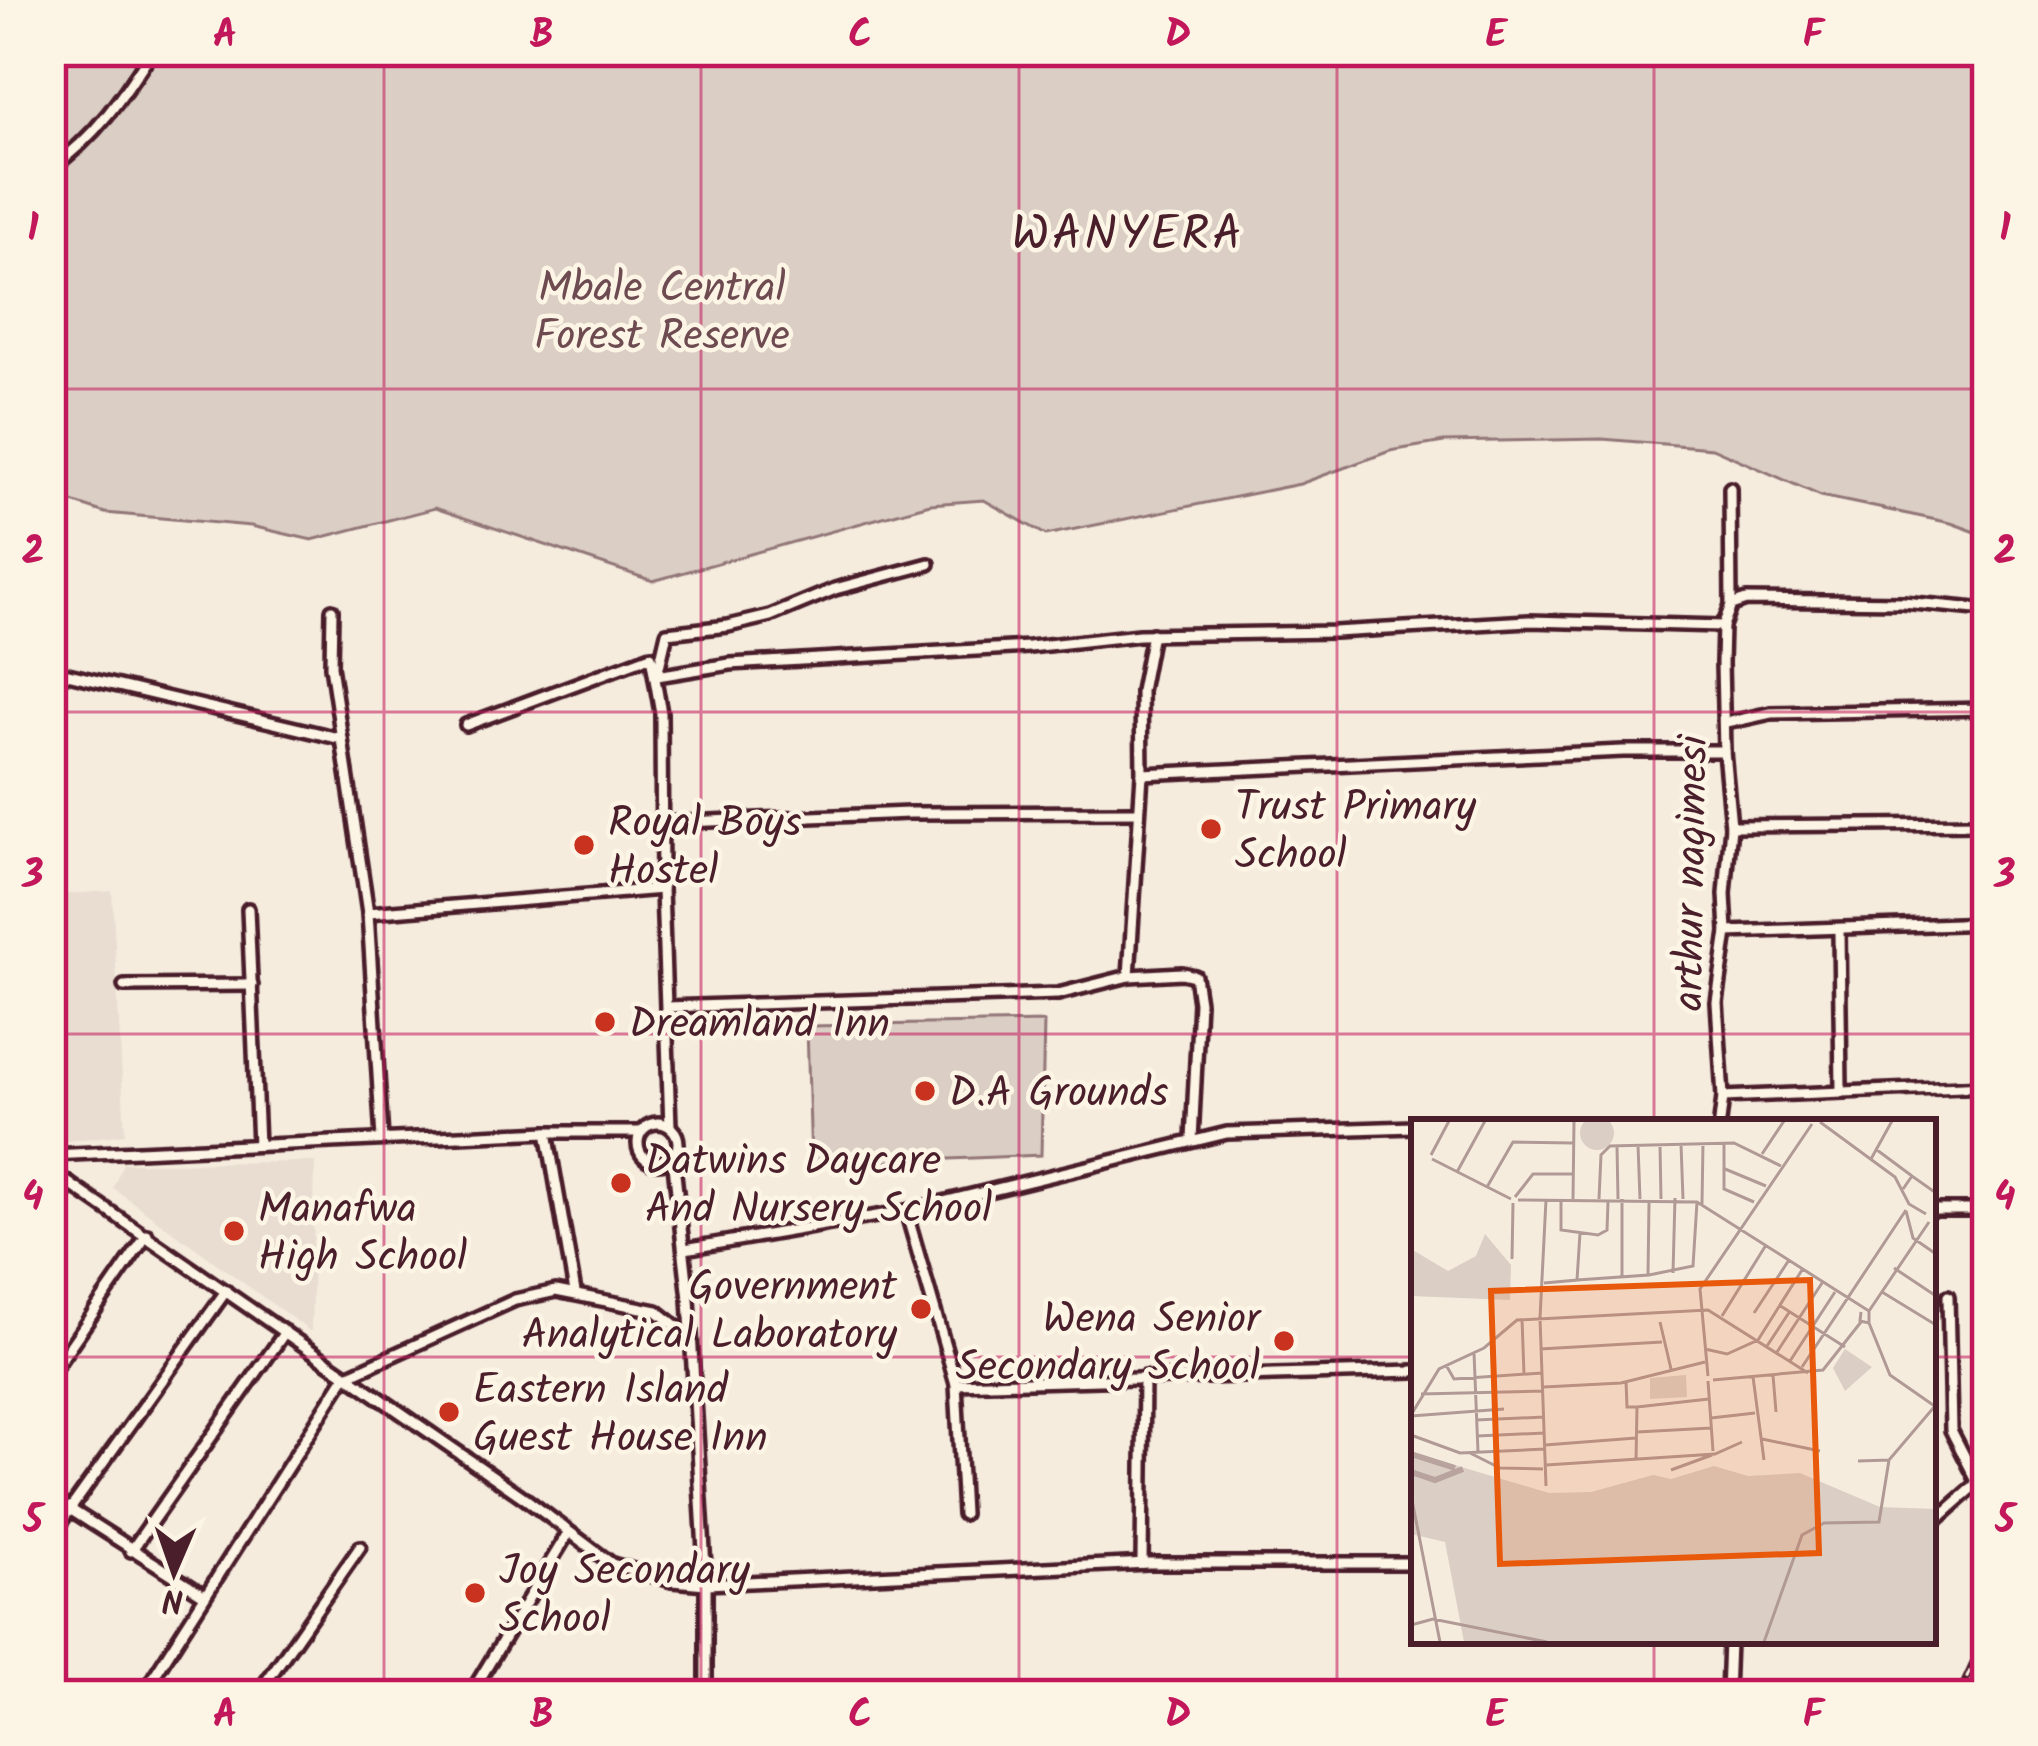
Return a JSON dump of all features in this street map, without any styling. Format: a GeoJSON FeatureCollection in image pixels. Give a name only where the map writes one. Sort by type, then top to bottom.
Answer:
{"type":"FeatureCollection","features":[{"type":"Feature","properties":{"kind":"street"},"geometry":{"type":"LineString","coordinates":[[51,168],[104,123],[152,51]]}},
{"type":"Feature","properties":{"kind":"street"},"geometry":{"type":"LineString","coordinates":[[657,676],[730,664],[1152,634],[1334,632],[1529,621],[1723,626],[1731,604],[1730,488]]}},
{"type":"Feature","properties":{"kind":"street"},"geometry":{"type":"LineString","coordinates":[[706,1695],[706,1583],[686,1249],[673,1156],[677,1137],[670,1127],[657,676],[667,633],[770,616],[835,589],[929,564]]}},
{"type":"Feature","properties":{"kind":"street"},"geometry":{"type":"LineString","coordinates":[[1731,604],[1746,600],[1879,601],[1987,610]]}},
{"type":"Feature","properties":{"kind":"street"},"geometry":{"type":"LineString","coordinates":[[332,610],[331,666],[368,913],[382,1139]]}},
{"type":"Feature","properties":{"kind":"street","name":"arthur nagimesi"},"geometry":{"type":"LineString","coordinates":[[1720,1119],[1717,1003],[1727,932],[1731,826],[1724,752],[1723,626]]}},
{"type":"Feature","properties":{"kind":"street"},"geometry":{"type":"LineString","coordinates":[[1129,976],[1142,774],[1141,691],[1152,634]]}},
{"type":"Feature","properties":{"kind":"street"},"geometry":{"type":"LineString","coordinates":[[466,725],[645,656],[652,659],[657,676]]}},
{"type":"Feature","properties":{"kind":"street"},"geometry":{"type":"LineString","coordinates":[[51,670],[342,739]]}},
{"type":"Feature","properties":{"kind":"street"},"geometry":{"type":"LineString","coordinates":[[1726,723],[1772,713],[1987,709]]}},
{"type":"Feature","properties":{"kind":"street"},"geometry":{"type":"LineString","coordinates":[[1142,774],[1658,750],[1724,752]]}},
{"type":"Feature","properties":{"kind":"street"},"geometry":{"type":"LineString","coordinates":[[661,823],[909,813],[1138,812]]}},
{"type":"Feature","properties":{"kind":"street"},"geometry":{"type":"LineString","coordinates":[[1731,826],[1987,824]]}},
{"type":"Feature","properties":{"kind":"street"},"geometry":{"type":"LineString","coordinates":[[368,913],[662,890]]}},
{"type":"Feature","properties":{"kind":"street"},"geometry":{"type":"LineString","coordinates":[[248,909],[258,1145]]}},
{"type":"Feature","properties":{"kind":"street"},"geometry":{"type":"LineString","coordinates":[[1723,1096],[1983,1086],[1984,923],[1727,932]]}},
{"type":"Feature","properties":{"kind":"street"},"geometry":{"type":"LineString","coordinates":[[1839,931],[1841,1089]]}},
{"type":"Feature","properties":{"kind":"street"},"geometry":{"type":"LineString","coordinates":[[667,1007],[1058,994],[1129,976],[1196,976],[1199,1002],[1192,1140]]}},
{"type":"Feature","properties":{"kind":"street"},"geometry":{"type":"LineString","coordinates":[[124,986],[252,985]]}},
{"type":"Feature","properties":{"kind":"street"},"geometry":{"type":"LineString","coordinates":[[51,1155],[547,1132],[641,1132],[651,1124],[670,1127]]}},
{"type":"Feature","properties":{"kind":"street"},"geometry":{"type":"LineString","coordinates":[[686,1249],[906,1210],[1192,1140],[1260,1130],[1411,1127]]}},
{"type":"Feature","properties":{"kind":"street"},"geometry":{"type":"LineString","coordinates":[[547,1132],[575,1292]]}},
{"type":"Feature","properties":{"kind":"street"},"geometry":{"type":"LineString","coordinates":[[641,1132],[640,1151],[649,1160],[662,1162],[673,1156]]}},
{"type":"Feature","properties":{"kind":"street"},"geometry":{"type":"LineString","coordinates":[[51,1171],[630,1572],[706,1583],[1142,1563],[1411,1563]]}},
{"type":"Feature","properties":{"kind":"street"},"geometry":{"type":"LineString","coordinates":[[51,1210],[70,1184]]}},
{"type":"Feature","properties":{"kind":"street"},"geometry":{"type":"LineString","coordinates":[[906,1210],[956,1384],[963,1514]]}},
{"type":"Feature","properties":{"kind":"street"},"geometry":{"type":"LineString","coordinates":[[1936,1210],[1987,1210]]}},
{"type":"Feature","properties":{"kind":"street"},"geometry":{"type":"LineString","coordinates":[[51,1375],[147,1234]]}},
{"type":"Feature","properties":{"kind":"street"},"geometry":{"type":"LineString","coordinates":[[51,1536],[226,1291]]}},
{"type":"Feature","properties":{"kind":"street"},"geometry":{"type":"LineString","coordinates":[[142,1695],[345,1377],[515,1300],[545,1292],[575,1292],[658,1311],[690,1336]]}},
{"type":"Feature","properties":{"kind":"street"},"geometry":{"type":"LineString","coordinates":[[1936,1520],[1983,1479],[1952,1430],[1948,1296]]}},
{"type":"Feature","properties":{"kind":"street"},"geometry":{"type":"LineString","coordinates":[[131,1551],[285,1332]]}},
{"type":"Feature","properties":{"kind":"street"},"geometry":{"type":"LineString","coordinates":[[956,1384],[1411,1370]]}},
{"type":"Feature","properties":{"kind":"street"},"geometry":{"type":"LineString","coordinates":[[1142,1563],[1144,1377]]}},
{"type":"Feature","properties":{"kind":"street"},"geometry":{"type":"LineString","coordinates":[[51,1497],[204,1594]]}},
{"type":"Feature","properties":{"kind":"street"},"geometry":{"type":"LineString","coordinates":[[470,1695],[568,1533]]}},
{"type":"Feature","properties":{"kind":"street"},"geometry":{"type":"LineString","coordinates":[[257,1695],[360,1547]]}},
{"type":"Feature","properties":{"kind":"street"},"geometry":{"type":"LineString","coordinates":[[1727,1695],[1729,1644]]}},
{"type":"Feature","properties":{"kind":"shaded area"},"geometry":{"type":"Polygon","coordinates":[[[112,891],[125,1134],[51,1143],[51,895],[112,891]]]}},
{"type":"Feature","properties":{"kind":"shaded area"},"geometry":{"type":"Polygon","coordinates":[[[315,1162],[311,1332],[113,1188],[123,1163],[315,1162]]]}},
{"type":"Feature","properties":{"kind":"green space","name":"Mbale Central Forest Reserve"},"geometry":{"type":"Polygon","coordinates":[[[51,51],[1987,51],[1987,536],[1951,523],[1821,496],[1712,448],[1602,439],[1444,442],[1390,451],[1300,484],[1046,535],[984,500],[930,504],[653,581],[435,508],[312,540],[251,526],[105,513],[51,495],[51,51]]]}},
{"type":"Feature","properties":{"kind":"green space","name":"D.A Grounds"},"geometry":{"type":"Polygon","coordinates":[[[1044,1022],[1041,1155],[811,1165],[807,1026],[1044,1022]]]}},
{"type":"Feature","properties":{"kind":"railway"},"geometry":{"type":"LineString","coordinates":[[1959,1695],[1987,1634]]}},
{"type":"Feature","properties":{"kind":"place","name":"Trust Primary School"},"geometry":{"type":"Point","coordinates":[1211,829]}},
{"type":"Feature","properties":{"kind":"place","name":"Royal Boys Hostel"},"geometry":{"type":"Point","coordinates":[584,845]}},
{"type":"Feature","properties":{"kind":"place","name":"Dreamland Inn"},"geometry":{"type":"Point","coordinates":[605,1022]}},
{"type":"Feature","properties":{"kind":"place","name":"D.A Grounds"},"geometry":{"type":"Point","coordinates":[925,1091]}},
{"type":"Feature","properties":{"kind":"place","name":"Datwins Daycare And Nursery School"},"geometry":{"type":"Point","coordinates":[621,1183]}},
{"type":"Feature","properties":{"kind":"place","name":"Manafwa High School"},"geometry":{"type":"Point","coordinates":[234,1231]}},
{"type":"Feature","properties":{"kind":"place","name":"Government Analytical Laboratory"},"geometry":{"type":"Point","coordinates":[921,1309]}},
{"type":"Feature","properties":{"kind":"place","name":"Wena Senior Secondary School"},"geometry":{"type":"Point","coordinates":[1284,1341]}},
{"type":"Feature","properties":{"kind":"place","name":"Eastern Island Guest House Inn"},"geometry":{"type":"Point","coordinates":[449,1412]}},
{"type":"Feature","properties":{"kind":"place","name":"Joy Secondary School"},"geometry":{"type":"Point","coordinates":[475,1593]}},
{"type":"Feature","properties":{"kind":"district","name":"WANYERA"},"geometry":{"type":"Point","coordinates":[1128,232]}}]}
